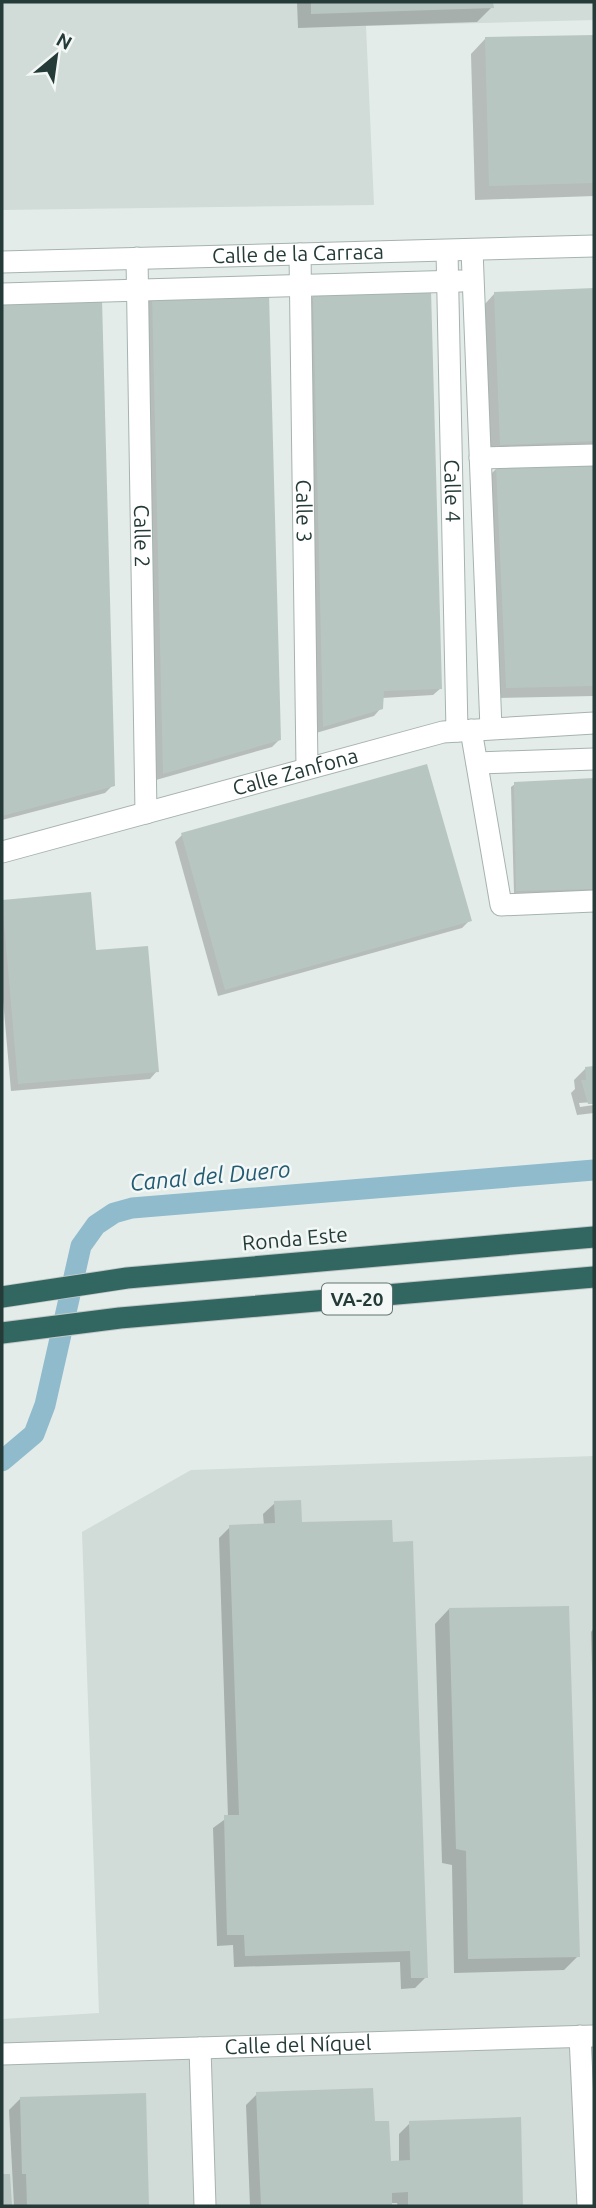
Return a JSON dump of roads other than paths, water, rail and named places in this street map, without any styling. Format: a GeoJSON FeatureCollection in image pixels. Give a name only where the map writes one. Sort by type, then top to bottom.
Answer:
{"type":"FeatureCollection","features":[{"type":"Feature","properties":{"kind":"highway","name":"Ronda Este"},"geometry":{"type":"LineString","coordinates":[[2,1297],[127,1278],[594,1237]]}},
{"type":"Feature","properties":{"kind":"highway","name":"VA-20"},"geometry":{"type":"LineString","coordinates":[[8,1332],[120,1318],[594,1277]]}},
{"type":"Feature","properties":{"kind":"street","name":"Calle de la Carraca"},"geometry":{"type":"LineString","coordinates":[[2,262],[594,246]]}},
{"type":"Feature","properties":{"kind":"street"},"geometry":{"type":"LineString","coordinates":[[472,250],[480,458],[473,729],[501,905],[594,901]]}},
{"type":"Feature","properties":{"kind":"street","name":"Calle 4"},"geometry":{"type":"LineString","coordinates":[[447,251],[473,729]]}},
{"type":"Feature","properties":{"kind":"street","name":"Calle 3"},"geometry":{"type":"LineString","coordinates":[[300,254],[307,767]]}},
{"type":"Feature","properties":{"kind":"street","name":"Calle 2"},"geometry":{"type":"LineString","coordinates":[[137,258],[146,813]]}},
{"type":"Feature","properties":{"kind":"street"},"geometry":{"type":"LineString","coordinates":[[2,294],[473,281]]}},
{"type":"Feature","properties":{"kind":"street"},"geometry":{"type":"LineString","coordinates":[[480,458],[594,454]]}},
{"type":"Feature","properties":{"kind":"street","name":"Calle Zanfona"},"geometry":{"type":"LineString","coordinates":[[2,852],[307,767],[473,729],[594,723]]}},
{"type":"Feature","properties":{"kind":"street"},"geometry":{"type":"LineString","coordinates":[[477,763],[594,759]]}},
{"type":"Feature","properties":{"kind":"street"},"geometry":{"type":"LineString","coordinates":[[587,2036],[588,2206]]}},
{"type":"Feature","properties":{"kind":"street","name":"Calle del Níquel"},"geometry":{"type":"LineString","coordinates":[[2,2054],[587,2036]]}},
{"type":"Feature","properties":{"kind":"street"},"geometry":{"type":"LineString","coordinates":[[200,2048],[205,2206]]}},
{"type":"Feature","properties":{"kind":"waterway","name":"Canal del Duero"},"geometry":{"type":"LineString","coordinates":[[2,1461],[34,1434],[45,1405],[81,1246],[96,1225],[114,1213],[132,1208],[594,1170]]}}]}
